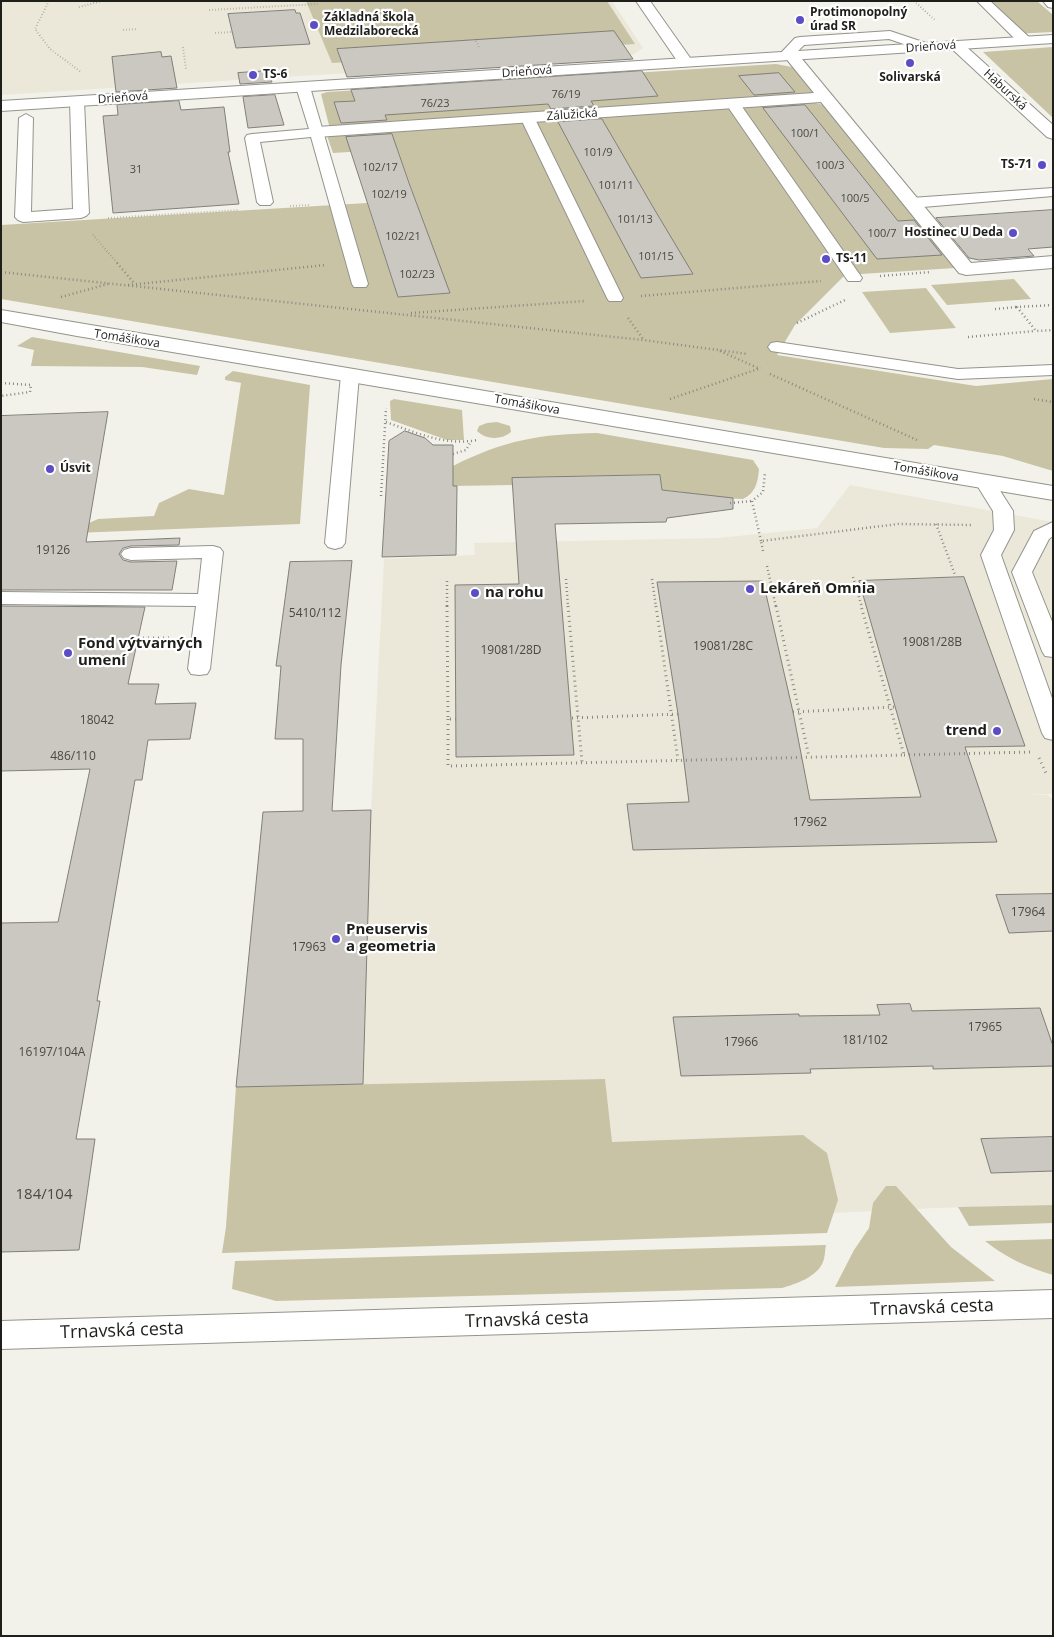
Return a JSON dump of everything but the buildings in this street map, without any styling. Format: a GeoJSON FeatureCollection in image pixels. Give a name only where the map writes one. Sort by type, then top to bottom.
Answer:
{"type":"FeatureCollection","features":[{"type":"Feature","properties":{"kind":"street"},"geometry":{"type":"LineString","coordinates":[[643,1],[685,62]]}},
{"type":"Feature","properties":{"kind":"street"},"geometry":{"type":"LineString","coordinates":[[1050,1],[1053,4]]}},
{"type":"Feature","properties":{"kind":"street","name":"Drieňová"},"geometry":{"type":"LineString","coordinates":[[1,106],[1053,39]]}},
{"type":"Feature","properties":{"kind":"street","name":"Haburská"},"geometry":{"type":"LineString","coordinates":[[956,45],[1053,134]]}},
{"type":"Feature","properties":{"kind":"street"},"geometry":{"type":"LineString","coordinates":[[788,56],[827,97],[966,269],[1053,262]]}},
{"type":"Feature","properties":{"kind":"street","name":"Zálužická"},"geometry":{"type":"LineString","coordinates":[[316,132],[528,119],[827,97]]}},
{"type":"Feature","properties":{"kind":"street","name":"Tomášikova"},"geometry":{"type":"LineString","coordinates":[[1,316],[1053,493]]}},
{"type":"Feature","properties":{"kind":"street","name":"Trnavská cesta"},"geometry":{"type":"LineString","coordinates":[[1,1335],[1053,1304]]}},
{"type":"Feature","properties":{"kind":"lane"},"geometry":{"type":"LineString","coordinates":[[983,1],[1025,41]]}},
{"type":"Feature","properties":{"kind":"lane"},"geometry":{"type":"LineString","coordinates":[[303,87],[360,284]]}},
{"type":"Feature","properties":{"kind":"lane"},"geometry":{"type":"LineString","coordinates":[[26,118],[23,217],[81,213],[77,101]]}},
{"type":"Feature","properties":{"kind":"lane"},"geometry":{"type":"LineString","coordinates":[[732,104],[854,278]]}},
{"type":"Feature","properties":{"kind":"lane"},"geometry":{"type":"LineString","coordinates":[[528,119],[615,298]]}},
{"type":"Feature","properties":{"kind":"lane"},"geometry":{"type":"LineString","coordinates":[[265,202],[252,138],[316,132]]}},
{"type":"Feature","properties":{"kind":"lane"},"geometry":{"type":"LineString","coordinates":[[911,203],[1053,192]]}},
{"type":"Feature","properties":{"kind":"lane"},"geometry":{"type":"LineString","coordinates":[[777,347],[958,374],[1053,370]]}},
{"type":"Feature","properties":{"kind":"lane"},"geometry":{"type":"LineString","coordinates":[[336,543],[350,375]]}},
{"type":"Feature","properties":{"kind":"lane"},"geometry":{"type":"LineString","coordinates":[[985,482],[1003,511],[1004,530],[991,555],[1053,733]]}},
{"type":"Feature","properties":{"kind":"lane"},"geometry":{"type":"LineString","coordinates":[[1053,528],[1042,535],[1022,572],[1053,651]]}},
{"type":"Feature","properties":{"kind":"lane"},"geometry":{"type":"LineString","coordinates":[[131,554],[214,552],[206,600],[199,669]]}},
{"type":"Feature","properties":{"kind":"lane"},"geometry":{"type":"LineString","coordinates":[[1,598],[206,600]]}},
{"type":"Feature","properties":{"kind":"path"},"geometry":{"type":"LineString","coordinates":[[49,1],[35,29],[50,49],[80,72]]}},
{"type":"Feature","properties":{"kind":"path"},"geometry":{"type":"LineString","coordinates":[[79,7],[102,1]]}},
{"type":"Feature","properties":{"kind":"path"},"geometry":{"type":"LineString","coordinates":[[914,1],[941,26]]}},
{"type":"Feature","properties":{"kind":"path"},"geometry":{"type":"LineString","coordinates":[[209,10],[318,4]]}},
{"type":"Feature","properties":{"kind":"path"},"geometry":{"type":"LineString","coordinates":[[123,30],[138,29]]}},
{"type":"Feature","properties":{"kind":"path"},"geometry":{"type":"LineString","coordinates":[[215,33],[232,32]]}},
{"type":"Feature","properties":{"kind":"path"},"geometry":{"type":"LineString","coordinates":[[289,206],[337,203]]}},
{"type":"Feature","properties":{"kind":"path"},"geometry":{"type":"LineString","coordinates":[[105,218],[241,210]]}},
{"type":"Feature","properties":{"kind":"path"},"geometry":{"type":"LineString","coordinates":[[92,234],[134,284]]}},
{"type":"Feature","properties":{"kind":"path"},"geometry":{"type":"LineString","coordinates":[[123,285],[354,263]]}},
{"type":"Feature","properties":{"kind":"path"},"geometry":{"type":"LineString","coordinates":[[403,314],[966,269]]}},
{"type":"Feature","properties":{"kind":"path"},"geometry":{"type":"LineString","coordinates":[[1,272],[403,314],[715,349],[752,355]]}},
{"type":"Feature","properties":{"kind":"path"},"geometry":{"type":"LineString","coordinates":[[53,299],[110,284]]}},
{"type":"Feature","properties":{"kind":"path"},"geometry":{"type":"LineString","coordinates":[[995,309],[1053,305]]}},
{"type":"Feature","properties":{"kind":"path"},"geometry":{"type":"LineString","coordinates":[[1017,307],[1036,331]]}},
{"type":"Feature","properties":{"kind":"path"},"geometry":{"type":"LineString","coordinates":[[968,337],[1053,330]]}},
{"type":"Feature","properties":{"kind":"path"},"geometry":{"type":"LineString","coordinates":[[715,349],[924,442]]}},
{"type":"Feature","properties":{"kind":"path"},"geometry":{"type":"LineString","coordinates":[[667,400],[760,369],[765,363]]}},
{"type":"Feature","properties":{"kind":"path"},"geometry":{"type":"LineString","coordinates":[[1,383],[32,385],[30,392],[1,396]]}},
{"type":"Feature","properties":{"kind":"path"},"geometry":{"type":"LineString","coordinates":[[1033,399],[1053,402]]}},
{"type":"Feature","properties":{"kind":"path"},"geometry":{"type":"LineString","coordinates":[[381,496],[387,404]]}},
{"type":"Feature","properties":{"kind":"path"},"geometry":{"type":"LineString","coordinates":[[386,422],[445,443],[478,440]]}},
{"type":"Feature","properties":{"kind":"path"},"geometry":{"type":"LineString","coordinates":[[453,454],[466,450],[470,442]]}},
{"type":"Feature","properties":{"kind":"path"},"geometry":{"type":"LineString","coordinates":[[730,503],[752,501],[763,492],[766,467]]}},
{"type":"Feature","properties":{"kind":"path"},"geometry":{"type":"LineString","coordinates":[[752,501],[763,551]]}},
{"type":"Feature","properties":{"kind":"path"},"geometry":{"type":"LineString","coordinates":[[761,542],[898,524],[980,525]]}},
{"type":"Feature","properties":{"kind":"path"},"geometry":{"type":"LineString","coordinates":[[936,524],[955,575]]}},
{"type":"Feature","properties":{"kind":"path"},"geometry":{"type":"LineString","coordinates":[[767,566],[808,757]]}},
{"type":"Feature","properties":{"kind":"path"},"geometry":{"type":"LineString","coordinates":[[852,577],[904,755]]}},
{"type":"Feature","properties":{"kind":"path"},"geometry":{"type":"LineString","coordinates":[[566,579],[582,762]]}},
{"type":"Feature","properties":{"kind":"path"},"geometry":{"type":"LineString","coordinates":[[652,579],[678,760]]}},
{"type":"Feature","properties":{"kind":"path"},"geometry":{"type":"LineString","coordinates":[[447,581],[448,766],[1037,752]]}},
{"type":"Feature","properties":{"kind":"path"},"geometry":{"type":"LineString","coordinates":[[793,712],[895,707]]}},
{"type":"Feature","properties":{"kind":"path"},"geometry":{"type":"LineString","coordinates":[[572,718],[678,714]]}},
{"type":"Feature","properties":{"kind":"path"},"geometry":{"type":"LineString","coordinates":[[448,719],[456,719]]}},
{"type":"Feature","properties":{"kind":"shaded area","name":"Základná škola Medzilaborecká"},"geometry":{"type":"Polygon","coordinates":[[[1,1],[612,1],[643,48],[632,55],[1,95],[1,1]]]}},
{"type":"Feature","properties":{"kind":"shaded area"},"geometry":{"type":"Polygon","coordinates":[[[306,1],[607,1],[635,44],[332,63],[306,1]]]}},
{"type":"Feature","properties":{"kind":"shaded area"},"geometry":{"type":"Polygon","coordinates":[[[977,1],[1037,1],[1053,15],[1053,32],[1012,34],[977,1]]]}},
{"type":"Feature","properties":{"kind":"shaded area"},"geometry":{"type":"Polygon","coordinates":[[[1053,47],[1053,118],[983,52],[1053,47]]]}},
{"type":"Feature","properties":{"kind":"shaded area"},"geometry":{"type":"Polygon","coordinates":[[[776,64],[792,67],[818,98],[330,129],[321,94],[327,92],[776,64]]]}},
{"type":"Feature","properties":{"kind":"shaded area"},"geometry":{"type":"Polygon","coordinates":[[[811,102],[824,105],[955,268],[845,275],[795,325],[777,355],[976,386],[1053,379],[1053,471],[1003,456],[934,445],[928,449],[884,448],[1,299],[1,225],[367,203],[398,297],[449,293],[397,149],[333,153],[326,133],[811,102]]]}},
{"type":"Feature","properties":{"kind":"shaded area"},"geometry":{"type":"Polygon","coordinates":[[[1014,279],[1031,299],[947,305],[931,285],[1014,279]]]}},
{"type":"Feature","properties":{"kind":"shaded area"},"geometry":{"type":"Polygon","coordinates":[[[926,288],[956,328],[890,333],[862,292],[926,288]]]}},
{"type":"Feature","properties":{"kind":"shaded area"},"geometry":{"type":"Polygon","coordinates":[[[32,337],[200,366],[197,375],[142,367],[31,366],[34,350],[17,346],[32,337]]]}},
{"type":"Feature","properties":{"kind":"shaded area"},"geometry":{"type":"Polygon","coordinates":[[[233,371],[310,385],[300,524],[1,536],[1,526],[89,523],[98,519],[154,516],[159,503],[189,489],[224,495],[241,383],[225,380],[225,377],[233,371]]]}},
{"type":"Feature","properties":{"kind":"shaded area"},"geometry":{"type":"Polygon","coordinates":[[[394,399],[462,410],[464,440],[447,440],[391,420],[390,401],[394,399]]]}},
{"type":"Feature","properties":{"kind":"shaded area"},"geometry":{"type":"Polygon","coordinates":[[[497,422],[510,426],[511,432],[499,438],[494,438],[485,436],[477,431],[479,426],[497,422]]]}},
{"type":"Feature","properties":{"kind":"shaded area"},"geometry":{"type":"Polygon","coordinates":[[[597,433],[753,460],[759,469],[757,482],[754,490],[743,499],[690,497],[682,492],[662,490],[660,475],[514,478],[513,485],[453,486],[453,466],[489,450],[506,444],[540,437],[597,433]]]}},
{"type":"Feature","properties":{"kind":"shaded area"},"geometry":{"type":"Polygon","coordinates":[[[850,485],[1053,522],[1053,794],[1024,795],[1047,795],[1053,799],[1053,1205],[834,1213],[226,1227],[236,1087],[263,812],[371,810],[384,559],[475,555],[474,543],[717,538],[817,528],[850,485]]]}},
{"type":"Feature","properties":{"kind":"shaded area"},"geometry":{"type":"Polygon","coordinates":[[[605,1079],[612,1142],[803,1135],[827,1153],[838,1200],[827,1233],[222,1253],[226,1227],[236,1087],[605,1079]]]}},
{"type":"Feature","properties":{"kind":"shaded area"},"geometry":{"type":"Polygon","coordinates":[[[886,1186],[896,1186],[951,1247],[995,1281],[835,1287],[854,1250],[869,1228],[873,1203],[886,1186]]]}},
{"type":"Feature","properties":{"kind":"shaded area"},"geometry":{"type":"Polygon","coordinates":[[[1053,1205],[1053,1223],[969,1226],[958,1207],[1053,1205]]]}},
{"type":"Feature","properties":{"kind":"shaded area"},"geometry":{"type":"Polygon","coordinates":[[[1053,1239],[1053,1275],[1017,1261],[985,1241],[1053,1239]]]}},
{"type":"Feature","properties":{"kind":"shaded area"},"geometry":{"type":"Polygon","coordinates":[[[826,1245],[823,1262],[816,1272],[800,1282],[782,1288],[276,1301],[232,1289],[235,1261],[826,1245]]]}},
{"type":"Feature","properties":{"kind":"place","name":"Protimonopolný úrad SR"},"geometry":{"type":"Point","coordinates":[800,20]}},
{"type":"Feature","properties":{"kind":"place","name":"Základná škola Medzilaborecká"},"geometry":{"type":"Point","coordinates":[314,25]}},
{"type":"Feature","properties":{"kind":"place","name":"Solivarská"},"geometry":{"type":"Point","coordinates":[910,63]}},
{"type":"Feature","properties":{"kind":"place","name":"TS-6"},"geometry":{"type":"Point","coordinates":[253,75]}},
{"type":"Feature","properties":{"kind":"place","name":"TS-71"},"geometry":{"type":"Point","coordinates":[1042,165]}},
{"type":"Feature","properties":{"kind":"place","name":"Hostinec U Deda"},"geometry":{"type":"Point","coordinates":[1013,233]}},
{"type":"Feature","properties":{"kind":"place","name":"TS-11"},"geometry":{"type":"Point","coordinates":[826,259]}},
{"type":"Feature","properties":{"kind":"place","name":"Úsvit"},"geometry":{"type":"Point","coordinates":[50,469]}},
{"type":"Feature","properties":{"kind":"place","name":"Lekáreň Omnia"},"geometry":{"type":"Point","coordinates":[750,589]}},
{"type":"Feature","properties":{"kind":"place","name":"na rohu"},"geometry":{"type":"Point","coordinates":[475,593]}},
{"type":"Feature","properties":{"kind":"place","name":"Fond výtvarných umení"},"geometry":{"type":"Point","coordinates":[68,653]}},
{"type":"Feature","properties":{"kind":"place","name":"trend"},"geometry":{"type":"Point","coordinates":[997,731]}},
{"type":"Feature","properties":{"kind":"place","name":"Pneuservis a geometria"},"geometry":{"type":"Point","coordinates":[336,939]}}]}
